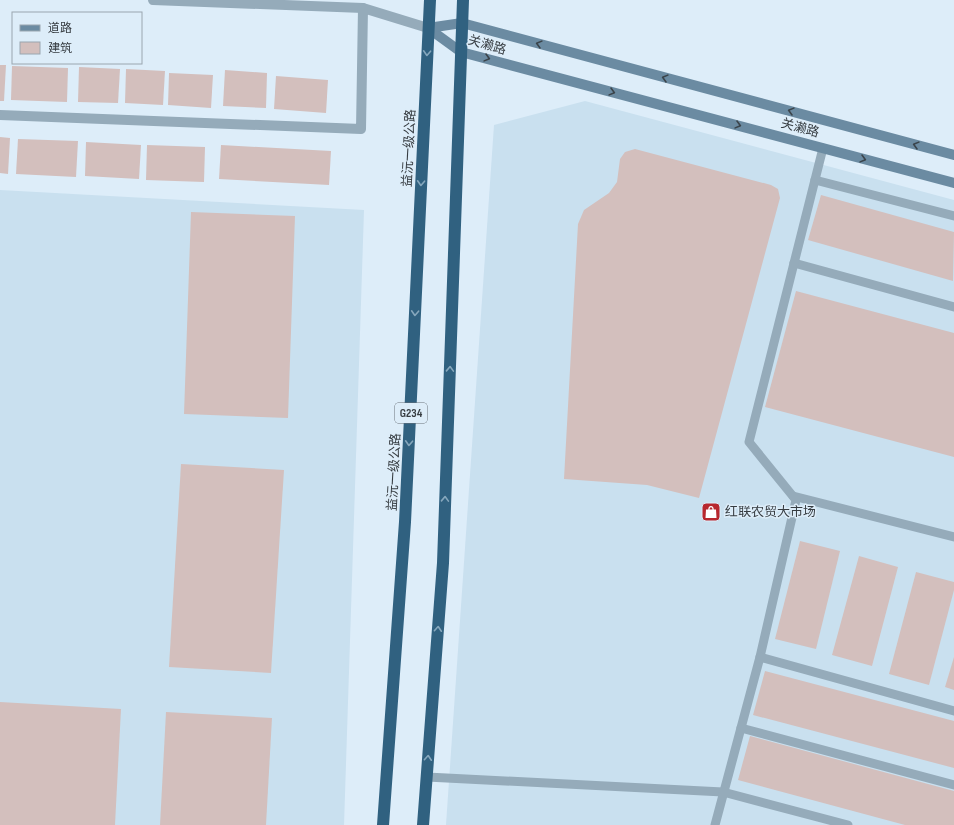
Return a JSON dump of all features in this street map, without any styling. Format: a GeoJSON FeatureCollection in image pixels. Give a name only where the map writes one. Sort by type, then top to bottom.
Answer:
{"type":"FeatureCollection","features":[{"type":"Feature","properties":{"kind":"highway","name":"益沅一级公路"},"geometry":{"type":"LineString","coordinates":[[383,825],[406,522],[430,0]]}},
{"type":"Feature","properties":{"kind":"highway"},"geometry":{"type":"LineString","coordinates":[[423,825],[443,563],[463,0]]}},
{"type":"Feature","properties":{"kind":"street"},"geometry":{"type":"LineString","coordinates":[[153,0],[363,8],[428,28]]}},
{"type":"Feature","properties":{"kind":"street"},"geometry":{"type":"LineString","coordinates":[[0,115],[361,128],[363,8]]}},
{"type":"Feature","properties":{"kind":"street","name":"关濑路"},"geometry":{"type":"LineString","coordinates":[[428,28],[462,23],[954,155]]}},
{"type":"Feature","properties":{"kind":"street","name":"关濑路"},"geometry":{"type":"LineString","coordinates":[[428,28],[461,52],[954,183]]}},
{"type":"Feature","properties":{"kind":"lane"},"geometry":{"type":"LineString","coordinates":[[715,825],[760,657],[796,500],[749,442],[823,148]]}},
{"type":"Feature","properties":{"kind":"lane"},"geometry":{"type":"LineString","coordinates":[[815,180],[954,216]]}},
{"type":"Feature","properties":{"kind":"lane"},"geometry":{"type":"LineString","coordinates":[[794,263],[954,308]]}},
{"type":"Feature","properties":{"kind":"lane"},"geometry":{"type":"LineString","coordinates":[[793,496],[954,537]]}},
{"type":"Feature","properties":{"kind":"lane"},"geometry":{"type":"LineString","coordinates":[[760,657],[954,711]]}},
{"type":"Feature","properties":{"kind":"lane"},"geometry":{"type":"LineString","coordinates":[[741,728],[954,785]]}},
{"type":"Feature","properties":{"kind":"lane"},"geometry":{"type":"LineString","coordinates":[[427,777],[723,792],[848,825]]}},
{"type":"Feature","properties":{"kind":"shaded area","name":"红联农贸大市场"},"geometry":{"type":"Polygon","coordinates":[[[585,101],[954,200],[954,825],[446,825],[494,125],[585,101]]]}},
{"type":"Feature","properties":{"kind":"shaded area"},"geometry":{"type":"Polygon","coordinates":[[[0,190],[364,210],[344,825],[0,825],[0,190]]]}},
{"type":"Feature","properties":{"kind":"building"},"geometry":{"type":"Polygon","coordinates":[[[0,65],[6,65],[4,101],[0,101],[0,65]]]}},
{"type":"Feature","properties":{"kind":"building"},"geometry":{"type":"Polygon","coordinates":[[[12,66],[68,68],[67,102],[11,100],[12,66]]]}},
{"type":"Feature","properties":{"kind":"building"},"geometry":{"type":"Polygon","coordinates":[[[79,67],[120,69],[118,103],[78,102],[79,67]]]}},
{"type":"Feature","properties":{"kind":"building"},"geometry":{"type":"Polygon","coordinates":[[[126,69],[165,71],[163,105],[125,103],[126,69]]]}},
{"type":"Feature","properties":{"kind":"building"},"geometry":{"type":"Polygon","coordinates":[[[225,70],[267,73],[266,108],[223,106],[225,70]]]}},
{"type":"Feature","properties":{"kind":"building"},"geometry":{"type":"Polygon","coordinates":[[[169,73],[213,75],[211,108],[168,105],[169,73]]]}},
{"type":"Feature","properties":{"kind":"building"},"geometry":{"type":"Polygon","coordinates":[[[276,76],[328,80],[326,113],[274,109],[276,76]]]}},
{"type":"Feature","properties":{"kind":"building"},"geometry":{"type":"Polygon","coordinates":[[[0,137],[10,138],[8,174],[0,173],[0,137]]]}},
{"type":"Feature","properties":{"kind":"building"},"geometry":{"type":"Polygon","coordinates":[[[18,139],[78,141],[76,177],[16,174],[18,139]]]}},
{"type":"Feature","properties":{"kind":"building"},"geometry":{"type":"Polygon","coordinates":[[[86,142],[141,145],[139,179],[85,176],[86,142]]]}},
{"type":"Feature","properties":{"kind":"building"},"geometry":{"type":"Polygon","coordinates":[[[147,145],[205,147],[204,182],[146,180],[147,145]]]}},
{"type":"Feature","properties":{"kind":"building"},"geometry":{"type":"Polygon","coordinates":[[[221,145],[331,151],[329,185],[219,179],[221,145]]]}},
{"type":"Feature","properties":{"kind":"building"},"geometry":{"type":"Polygon","coordinates":[[[635,149],[771,185],[778,189],[780,198],[699,498],[647,485],[564,479],[578,224],[584,210],[609,193],[617,182],[620,159],[625,152],[635,149]]]}},
{"type":"Feature","properties":{"kind":"building"},"geometry":{"type":"Polygon","coordinates":[[[821,195],[954,232],[953,281],[808,240],[821,195]]]}},
{"type":"Feature","properties":{"kind":"building"},"geometry":{"type":"Polygon","coordinates":[[[191,212],[295,216],[288,418],[184,414],[191,212]]]}},
{"type":"Feature","properties":{"kind":"building"},"geometry":{"type":"Polygon","coordinates":[[[796,291],[954,333],[954,457],[765,407],[796,291]]]}},
{"type":"Feature","properties":{"kind":"building"},"geometry":{"type":"Polygon","coordinates":[[[181,464],[284,470],[271,673],[169,667],[181,464]]]}},
{"type":"Feature","properties":{"kind":"building"},"geometry":{"type":"Polygon","coordinates":[[[800,541],[840,551],[816,649],[775,639],[800,541]]]}},
{"type":"Feature","properties":{"kind":"building"},"geometry":{"type":"Polygon","coordinates":[[[859,556],[898,567],[872,666],[832,655],[859,556]]]}},
{"type":"Feature","properties":{"kind":"building"},"geometry":{"type":"Polygon","coordinates":[[[916,572],[954,582],[954,590],[929,685],[889,674],[916,572]]]}},
{"type":"Feature","properties":{"kind":"building"},"geometry":{"type":"Polygon","coordinates":[[[954,657],[954,690],[945,687],[954,657]]]}},
{"type":"Feature","properties":{"kind":"building"},"geometry":{"type":"Polygon","coordinates":[[[765,671],[954,721],[954,768],[753,715],[765,671]]]}},
{"type":"Feature","properties":{"kind":"building"},"geometry":{"type":"Polygon","coordinates":[[[0,702],[121,709],[115,825],[0,825],[0,702]]]}},
{"type":"Feature","properties":{"kind":"building"},"geometry":{"type":"Polygon","coordinates":[[[166,712],[272,718],[266,825],[160,825],[166,712]]]}},
{"type":"Feature","properties":{"kind":"building"},"geometry":{"type":"Polygon","coordinates":[[[750,736],[954,791],[954,825],[905,825],[738,780],[750,736]]]}},
{"type":"Feature","properties":{"kind":"place","name":"红联农贸大市场"},"geometry":{"type":"Point","coordinates":[711,512]}}]}
